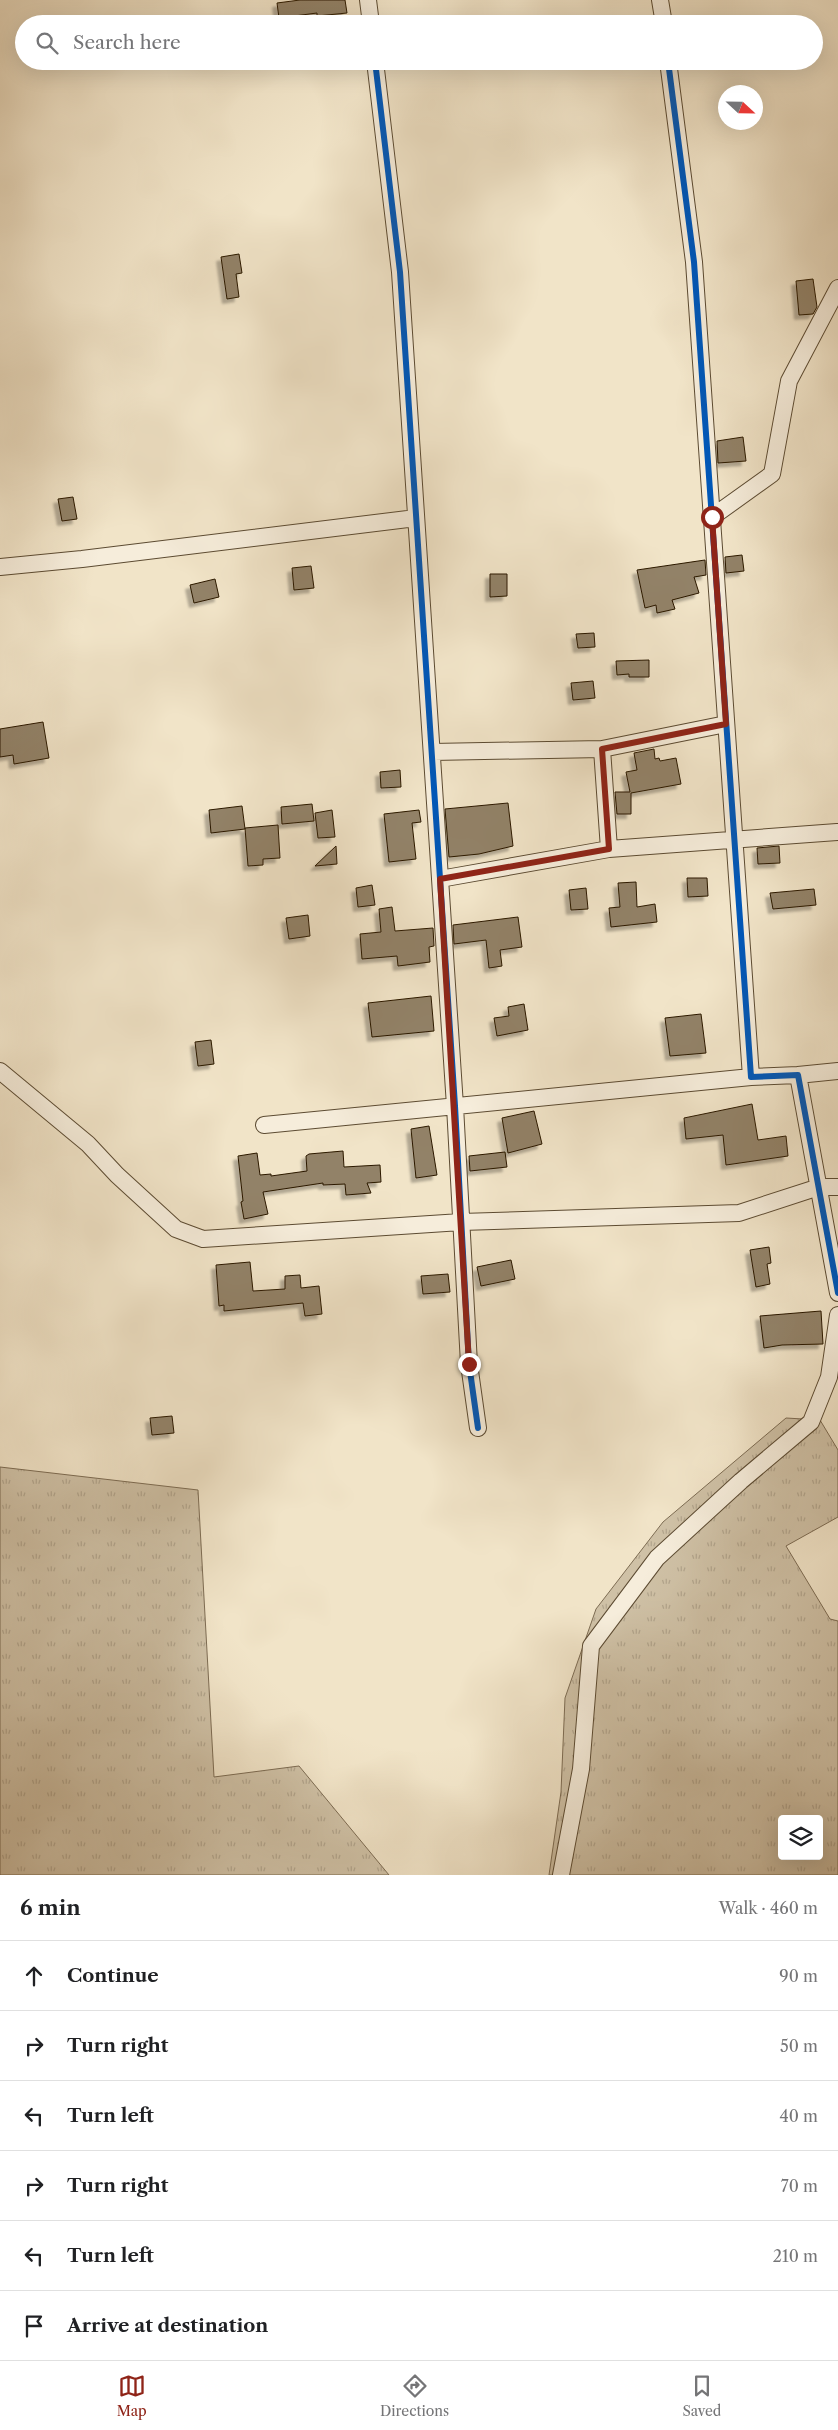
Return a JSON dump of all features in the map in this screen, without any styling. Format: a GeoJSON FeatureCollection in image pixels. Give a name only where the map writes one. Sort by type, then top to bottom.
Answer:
{"type":"FeatureCollection","features":[{"type":"Feature","properties":{"kind":"street"},"geometry":{"type":"LineString","coordinates":[[368,0],[370,15]]}},
{"type":"Feature","properties":{"kind":"street"},"geometry":{"type":"LineString","coordinates":[[660,0],[662,15]]}},
{"type":"Feature","properties":{"kind":"street"},"geometry":{"type":"LineString","coordinates":[[376,70],[400,272],[455,1106],[469,1364],[478,1428]]}},
{"type":"Feature","properties":{"kind":"street"},"geometry":{"type":"LineString","coordinates":[[669,70],[694,262],[751,1077]]}},
{"type":"Feature","properties":{"kind":"street"},"geometry":{"type":"LineString","coordinates":[[712,517],[772,474],[789,381],[838,288]]}},
{"type":"Feature","properties":{"kind":"street"},"geometry":{"type":"LineString","coordinates":[[0,567],[82,559],[416,518]]}},
{"type":"Feature","properties":{"kind":"street"},"geometry":{"type":"LineString","coordinates":[[432,752],[602,749],[726,724]]}},
{"type":"Feature","properties":{"kind":"street"},"geometry":{"type":"LineString","coordinates":[[602,749],[609,849]]}},
{"type":"Feature","properties":{"kind":"street"},"geometry":{"type":"LineString","coordinates":[[440,879],[609,849],[837,832]]}},
{"type":"Feature","properties":{"kind":"street"},"geometry":{"type":"LineString","coordinates":[[0,1070],[88,1144],[117,1175],[176,1229],[203,1239],[461,1222],[739,1213],[819,1187],[838,1187]]}},
{"type":"Feature","properties":{"kind":"street"},"geometry":{"type":"LineString","coordinates":[[264,1125],[751,1077],[838,1071]]}},
{"type":"Feature","properties":{"kind":"street"},"geometry":{"type":"LineString","coordinates":[[798,1075],[838,1293]]}},
{"type":"Feature","properties":{"kind":"street"},"geometry":{"type":"LineString","coordinates":[[561,1875],[580,1769],[590,1646],[657,1558],[741,1481],[811,1422],[829,1377],[838,1315]]}},
{"type":"Feature","properties":{"kind":"green space"},"geometry":{"type":"Polygon","coordinates":[[[786,1418],[820,1420],[838,1450],[838,1517],[786,1546],[830,1619],[838,1621],[838,1875],[549,1875],[561,1792],[565,1698],[596,1609],[663,1522],[786,1418]]]}},
{"type":"Feature","properties":{"kind":"green space"},"geometry":{"type":"Polygon","coordinates":[[[0,1467],[198,1490],[214,1777],[299,1766],[389,1875],[0,1875],[0,1467]]]}},
{"type":"Feature","properties":{"kind":"building"},"geometry":{"type":"Polygon","coordinates":[[[300,0],[345,0],[347,13],[279,15],[277,3],[300,0]]]}},
{"type":"Feature","properties":{"kind":"building"},"geometry":{"type":"Polygon","coordinates":[[[239,254],[242,273],[236,274],[239,297],[227,299],[221,257],[239,254]]]}},
{"type":"Feature","properties":{"kind":"building"},"geometry":{"type":"Polygon","coordinates":[[[813,279],[817,307],[813,314],[799,315],[796,281],[813,279]]]}},
{"type":"Feature","properties":{"kind":"building"},"geometry":{"type":"Polygon","coordinates":[[[743,437],[746,461],[718,463],[717,441],[743,437]]]}},
{"type":"Feature","properties":{"kind":"building"},"geometry":{"type":"Polygon","coordinates":[[[73,497],[77,519],[62,521],[58,499],[73,497]]]}},
{"type":"Feature","properties":{"kind":"building"},"geometry":{"type":"Polygon","coordinates":[[[742,555],[744,571],[726,573],[725,557],[742,555]]]}},
{"type":"Feature","properties":{"kind":"building"},"geometry":{"type":"Polygon","coordinates":[[[705,560],[706,575],[694,577],[699,593],[672,600],[675,609],[657,613],[656,605],[645,608],[637,570],[705,560]]]}},
{"type":"Feature","properties":{"kind":"building"},"geometry":{"type":"Polygon","coordinates":[[[311,566],[314,588],[294,590],[292,568],[311,566]]]}},
{"type":"Feature","properties":{"kind":"building"},"geometry":{"type":"Polygon","coordinates":[[[490,574],[507,574],[507,596],[490,597],[490,574]]]}},
{"type":"Feature","properties":{"kind":"building"},"geometry":{"type":"Polygon","coordinates":[[[215,579],[219,597],[194,603],[190,585],[215,579]]]}},
{"type":"Feature","properties":{"kind":"building"},"geometry":{"type":"Polygon","coordinates":[[[594,633],[595,647],[578,648],[576,634],[594,633]]]}},
{"type":"Feature","properties":{"kind":"building"},"geometry":{"type":"Polygon","coordinates":[[[649,660],[649,677],[629,677],[629,674],[617,675],[616,661],[649,660]]]}},
{"type":"Feature","properties":{"kind":"building"},"geometry":{"type":"Polygon","coordinates":[[[593,681],[595,698],[573,700],[571,683],[593,681]]]}},
{"type":"Feature","properties":{"kind":"building"},"geometry":{"type":"Polygon","coordinates":[[[43,722],[49,758],[14,764],[13,755],[0,757],[0,729],[43,722]]]}},
{"type":"Feature","properties":{"kind":"building"},"geometry":{"type":"Polygon","coordinates":[[[654,749],[655,759],[659,758],[660,761],[676,758],[681,784],[631,793],[631,814],[617,814],[615,792],[630,792],[626,772],[637,770],[634,753],[654,749]]]}},
{"type":"Feature","properties":{"kind":"building"},"geometry":{"type":"Polygon","coordinates":[[[400,770],[401,787],[381,788],[380,772],[400,770]]]}},
{"type":"Feature","properties":{"kind":"building"},"geometry":{"type":"Polygon","coordinates":[[[508,803],[513,846],[479,854],[449,857],[445,809],[508,803]]]}},
{"type":"Feature","properties":{"kind":"building"},"geometry":{"type":"Polygon","coordinates":[[[312,804],[314,821],[282,824],[281,807],[312,804]]]}},
{"type":"Feature","properties":{"kind":"building"},"geometry":{"type":"Polygon","coordinates":[[[242,806],[245,829],[211,833],[209,810],[242,806]]]}},
{"type":"Feature","properties":{"kind":"building"},"geometry":{"type":"Polygon","coordinates":[[[332,810],[335,837],[318,838],[315,813],[332,810]]]}},
{"type":"Feature","properties":{"kind":"building"},"geometry":{"type":"Polygon","coordinates":[[[419,810],[421,822],[412,823],[416,859],[389,862],[384,814],[419,810]]]}},
{"type":"Feature","properties":{"kind":"building"},"geometry":{"type":"Polygon","coordinates":[[[278,825],[280,858],[263,859],[263,865],[248,866],[245,828],[278,825]]]}},
{"type":"Feature","properties":{"kind":"building"},"geometry":{"type":"Polygon","coordinates":[[[336,846],[337,864],[315,866],[336,846]]]}},
{"type":"Feature","properties":{"kind":"building"},"geometry":{"type":"Polygon","coordinates":[[[779,846],[780,863],[758,864],[757,848],[779,846]]]}},
{"type":"Feature","properties":{"kind":"building"},"geometry":{"type":"Polygon","coordinates":[[[687,878],[707,878],[708,896],[688,897],[687,878]]]}},
{"type":"Feature","properties":{"kind":"building"},"geometry":{"type":"Polygon","coordinates":[[[636,882],[637,907],[655,904],[657,922],[611,927],[609,908],[620,907],[618,883],[636,882]]]}},
{"type":"Feature","properties":{"kind":"building"},"geometry":{"type":"Polygon","coordinates":[[[372,885],[375,905],[358,907],[356,888],[372,885]]]}},
{"type":"Feature","properties":{"kind":"building"},"geometry":{"type":"Polygon","coordinates":[[[586,888],[588,909],[571,910],[569,890],[586,888]]]}},
{"type":"Feature","properties":{"kind":"building"},"geometry":{"type":"Polygon","coordinates":[[[814,889],[816,905],[773,909],[770,893],[814,889]]]}},
{"type":"Feature","properties":{"kind":"building"},"geometry":{"type":"Polygon","coordinates":[[[392,907],[395,931],[433,928],[434,946],[429,947],[430,962],[398,966],[397,956],[362,959],[360,934],[381,932],[379,909],[392,907]]]}},
{"type":"Feature","properties":{"kind":"building"},"geometry":{"type":"Polygon","coordinates":[[[308,915],[310,936],[289,939],[286,918],[308,915]]]}},
{"type":"Feature","properties":{"kind":"building"},"geometry":{"type":"Polygon","coordinates":[[[518,917],[522,947],[500,950],[502,966],[489,968],[486,940],[454,944],[453,925],[518,917]]]}},
{"type":"Feature","properties":{"kind":"building"},"geometry":{"type":"Polygon","coordinates":[[[431,996],[434,1031],[372,1037],[368,1003],[431,996]]]}},
{"type":"Feature","properties":{"kind":"building"},"geometry":{"type":"Polygon","coordinates":[[[524,1004],[528,1030],[497,1036],[494,1018],[509,1016],[508,1007],[524,1004]]]}},
{"type":"Feature","properties":{"kind":"building"},"geometry":{"type":"Polygon","coordinates":[[[701,1014],[706,1053],[670,1056],[665,1018],[701,1014]]]}},
{"type":"Feature","properties":{"kind":"building"},"geometry":{"type":"Polygon","coordinates":[[[211,1040],[214,1064],[198,1066],[195,1042],[211,1040]]]}},
{"type":"Feature","properties":{"kind":"building"},"geometry":{"type":"Polygon","coordinates":[[[752,1104],[758,1140],[786,1136],[788,1156],[726,1165],[723,1135],[686,1139],[684,1118],[752,1104]]]}},
{"type":"Feature","properties":{"kind":"building"},"geometry":{"type":"Polygon","coordinates":[[[534,1111],[542,1144],[508,1153],[502,1118],[534,1111]]]}},
{"type":"Feature","properties":{"kind":"building"},"geometry":{"type":"Polygon","coordinates":[[[429,1126],[437,1175],[416,1178],[411,1129],[429,1126]]]}},
{"type":"Feature","properties":{"kind":"building"},"geometry":{"type":"Polygon","coordinates":[[[343,1151],[344,1167],[380,1165],[381,1182],[367,1183],[371,1193],[346,1195],[345,1184],[323,1185],[323,1183],[263,1192],[268,1214],[244,1219],[238,1156],[257,1153],[260,1175],[271,1174],[271,1176],[307,1171],[306,1156],[309,1154],[343,1151]]]}},
{"type":"Feature","properties":{"kind":"building"},"geometry":{"type":"Polygon","coordinates":[[[505,1152],[507,1167],[470,1171],[469,1156],[505,1152]]]}},
{"type":"Feature","properties":{"kind":"building"},"geometry":{"type":"Polygon","coordinates":[[[769,1247],[771,1263],[767,1264],[770,1284],[756,1287],[750,1250],[769,1247]]]}},
{"type":"Feature","properties":{"kind":"building"},"geometry":{"type":"Polygon","coordinates":[[[511,1260],[515,1279],[481,1286],[477,1267],[511,1260]]]}},
{"type":"Feature","properties":{"kind":"building"},"geometry":{"type":"Polygon","coordinates":[[[250,1262],[253,1291],[285,1289],[285,1276],[300,1275],[301,1288],[319,1286],[322,1314],[305,1316],[303,1303],[224,1311],[224,1305],[219,1306],[216,1265],[250,1262]]]}},
{"type":"Feature","properties":{"kind":"building"},"geometry":{"type":"Polygon","coordinates":[[[448,1274],[450,1292],[423,1294],[421,1276],[448,1274]]]}},
{"type":"Feature","properties":{"kind":"building"},"geometry":{"type":"Polygon","coordinates":[[[821,1311],[823,1344],[782,1345],[764,1348],[760,1316],[821,1311]]]}},
{"type":"Feature","properties":{"kind":"building"},"geometry":{"type":"Polygon","coordinates":[[[172,1416],[174,1433],[152,1435],[150,1418],[172,1416]]]}},
{"type":"Feature","properties":{"kind":"cycle path"},"geometry":{"type":"LineString","coordinates":[[376,70],[400,272],[455,1106],[469,1364],[478,1428]]}},
{"type":"Feature","properties":{"kind":"cycle path"},"geometry":{"type":"LineString","coordinates":[[669,70],[694,262],[751,1077],[798,1075],[838,1293]]}},
{"type":"Feature","properties":{"kind":"route"},"geometry":{"type":"LineString","coordinates":[[469,1364],[440,879],[609,849],[602,749],[726,724],[712,517]]}}]}
